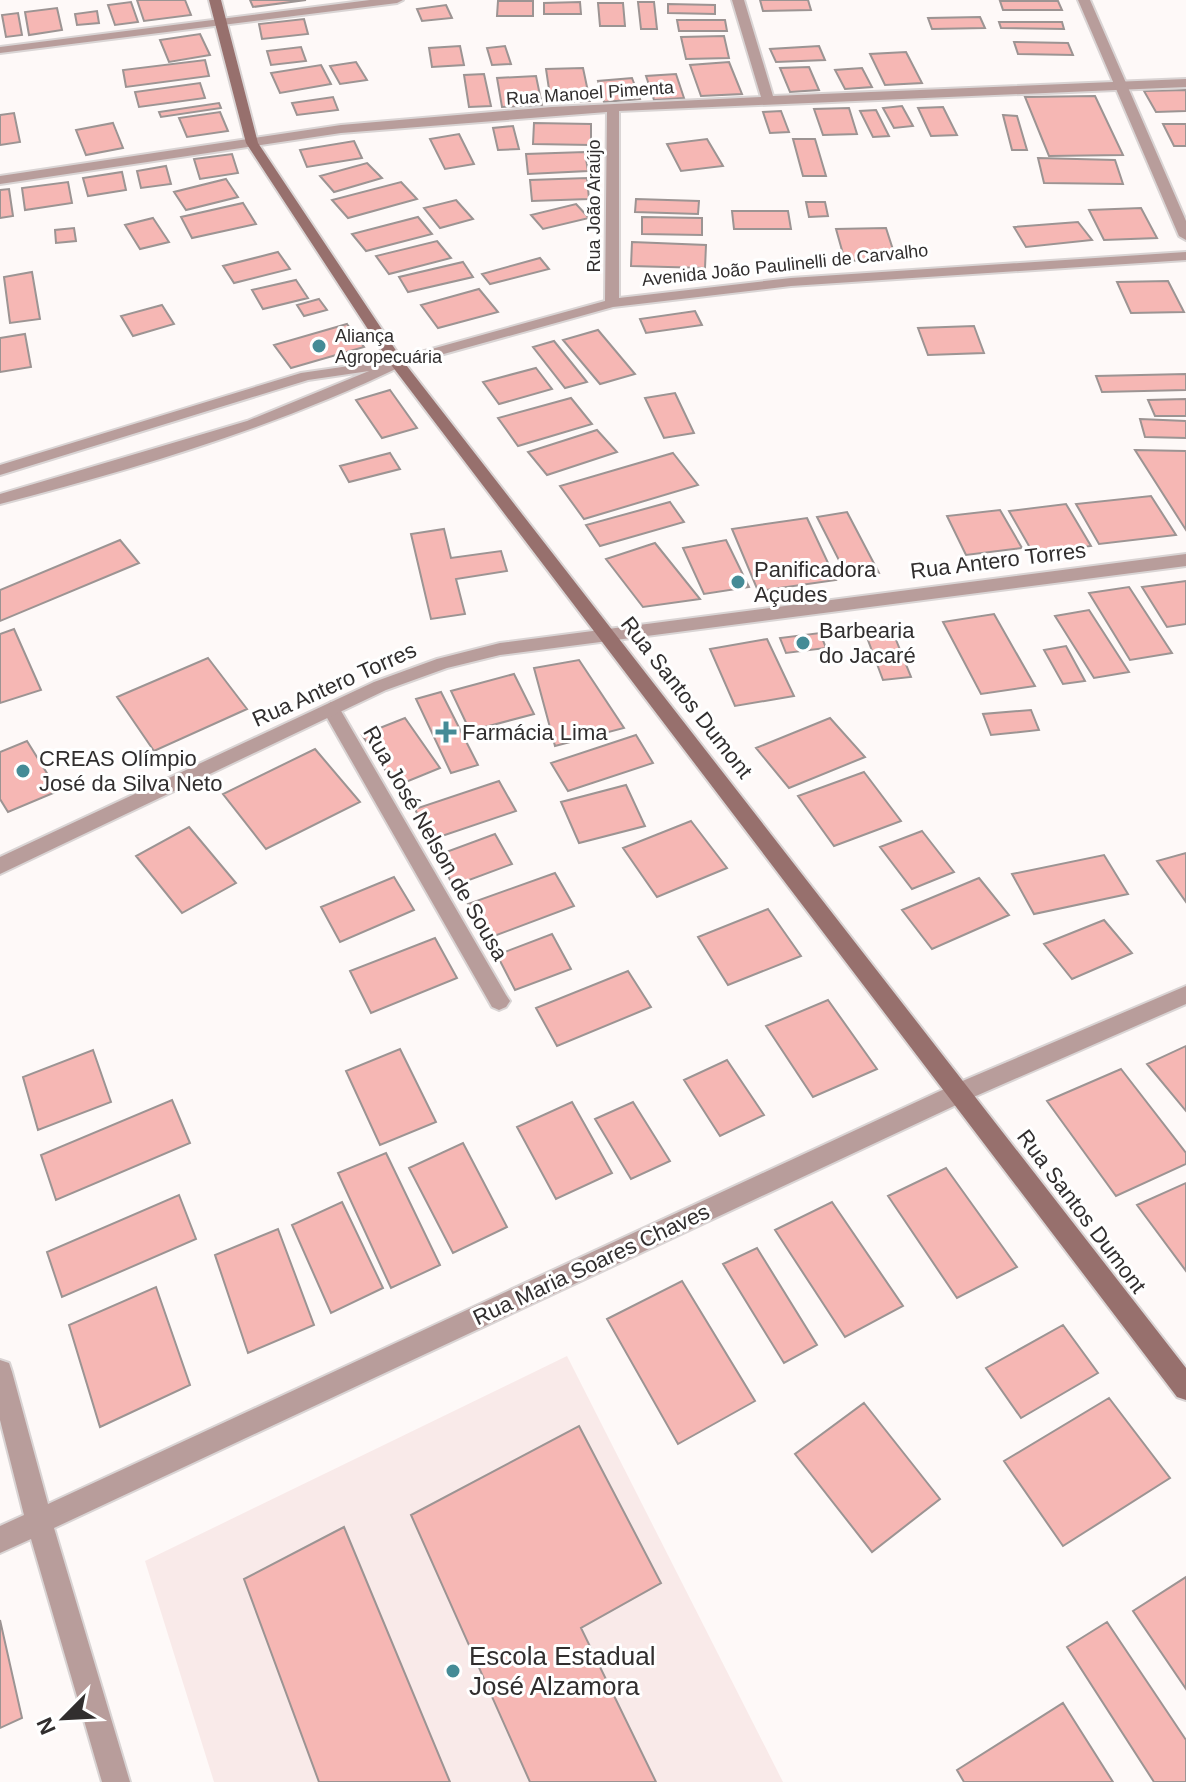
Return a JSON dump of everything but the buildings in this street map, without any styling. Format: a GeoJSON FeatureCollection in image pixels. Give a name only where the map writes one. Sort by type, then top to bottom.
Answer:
{"type":"FeatureCollection","features":[{"type":"Feature","properties":{"kind":"main road","name":"Rua Santos Dumont"},"geometry":{"type":"LineString","coordinates":[[215,0],[252,143],[396,362],[1186,1388]]}},
{"type":"Feature","properties":{"kind":"street"},"geometry":{"type":"LineString","coordinates":[[0,50],[397,0]]}},
{"type":"Feature","properties":{"kind":"street"},"geometry":{"type":"LineString","coordinates":[[738,0],[768,101]]}},
{"type":"Feature","properties":{"kind":"street"},"geometry":{"type":"LineString","coordinates":[[1084,0],[1186,236]]}},
{"type":"Feature","properties":{"kind":"street","name":"Rua Manoel Pimenta"},"geometry":{"type":"LineString","coordinates":[[0,180],[340,129],[768,101],[1186,83]]}},
{"type":"Feature","properties":{"kind":"street","name":"Rua João Araújo"},"geometry":{"type":"LineString","coordinates":[[612,303],[613,110]]}},
{"type":"Feature","properties":{"kind":"street","name":"Avenida João Paulinelli de Carvalho"},"geometry":{"type":"LineString","coordinates":[[0,470],[306,376],[396,362],[612,303],[791,282],[1186,256]]}},
{"type":"Feature","properties":{"kind":"street","name":"Avenida João Paulinelli de Carvalho"},"geometry":{"type":"LineString","coordinates":[[0,499],[326,399],[396,362]]}},
{"type":"Feature","properties":{"kind":"street","name":"Rua Antero Torres"},"geometry":{"type":"LineString","coordinates":[[0,866],[331,709],[443,663],[500,649],[1186,560]]}},
{"type":"Feature","properties":{"kind":"street","name":"Rua José Nelson de Sousa"},"geometry":{"type":"LineString","coordinates":[[331,709],[499,1001]]}},
{"type":"Feature","properties":{"kind":"street","name":"Rua Maria Soares Chaves"},"geometry":{"type":"LineString","coordinates":[[0,1540],[961,1092],[1186,995]]}},
{"type":"Feature","properties":{"kind":"street"},"geometry":{"type":"LineString","coordinates":[[0,1372],[39,1521],[116,1782]]}},
{"type":"Feature","properties":{"kind":"shaded area","name":"Escola Estadual José Alzamora"},"geometry":{"type":"Polygon","coordinates":[[[567,1356],[783,1782],[214,1782],[145,1561],[567,1356]]]}},
{"type":"Feature","properties":{"kind":"place","name":"Aliança Agropecuária"},"geometry":{"type":"Point","coordinates":[319,346]}},
{"type":"Feature","properties":{"kind":"place","name":"Panificadora Açudes"},"geometry":{"type":"Point","coordinates":[738,582]}},
{"type":"Feature","properties":{"kind":"place","name":"Barbearia do Jacaré"},"geometry":{"type":"Point","coordinates":[803,643]}},
{"type":"Feature","properties":{"kind":"place","name":"Farmácia Lima"},"geometry":{"type":"Point","coordinates":[446,732]}},
{"type":"Feature","properties":{"kind":"place","name":"CREAS Olímpio José da Silva Neto"},"geometry":{"type":"Point","coordinates":[23,771]}},
{"type":"Feature","properties":{"kind":"place","name":"Escola Estadual José Alzamora"},"geometry":{"type":"Point","coordinates":[453,1671]}}]}
